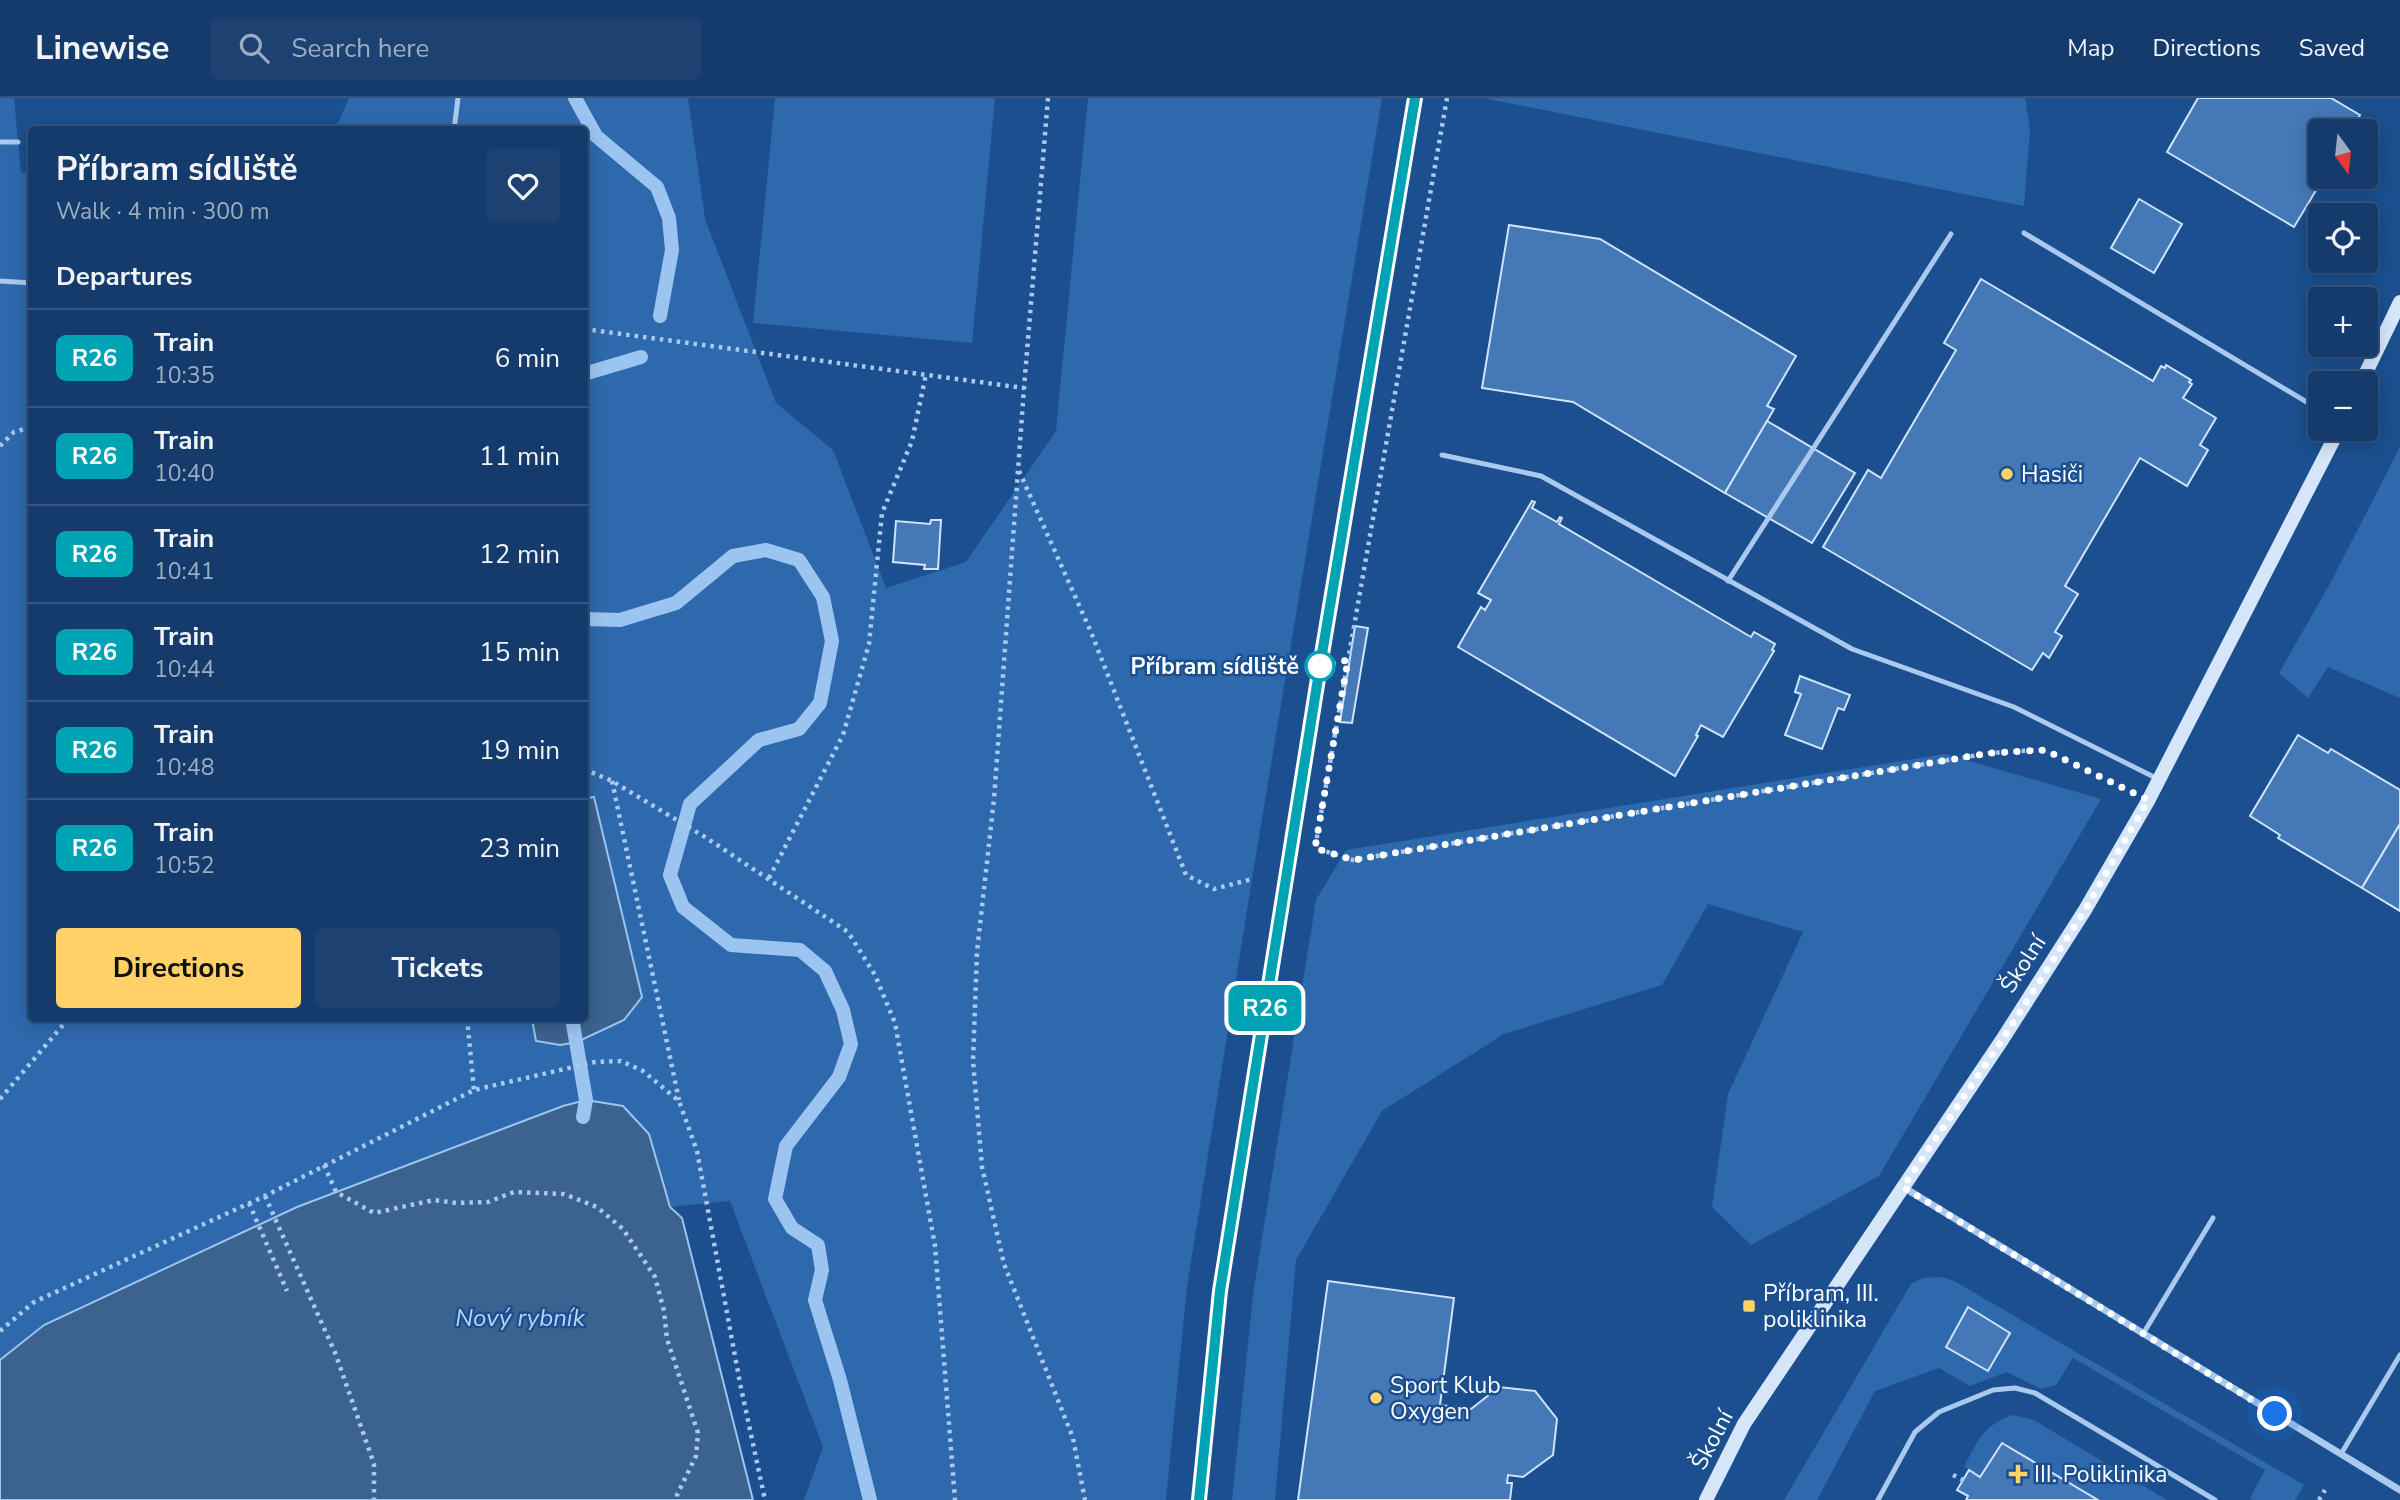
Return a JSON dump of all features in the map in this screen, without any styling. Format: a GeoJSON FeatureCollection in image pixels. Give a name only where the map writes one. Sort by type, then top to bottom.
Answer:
{"type":"FeatureCollection","features":[{"type":"Feature","properties":{"kind":"street"},"geometry":{"type":"LineString","coordinates":[[2367,371],[2400,302]]}},
{"type":"Feature","properties":{"kind":"street","name":"Školní"},"geometry":{"type":"LineString","coordinates":[[1706,1500],[1744,1424],[2002,1040],[2085,910],[2158,779],[2333,441]]}},
{"type":"Feature","properties":{"kind":"street"},"geometry":{"type":"LineString","coordinates":[[1903,1187],[2400,1490]]}},
{"type":"Feature","properties":{"kind":"lane"},"geometry":{"type":"LineString","coordinates":[[454,126],[458,98]]}},
{"type":"Feature","properties":{"kind":"lane"},"geometry":{"type":"LineString","coordinates":[[0,142],[18,142]]}},
{"type":"Feature","properties":{"kind":"lane"},"geometry":{"type":"LineString","coordinates":[[2024,233],[2308,403]]}},
{"type":"Feature","properties":{"kind":"lane"},"geometry":{"type":"LineString","coordinates":[[1728,581],[1951,234]]}},
{"type":"Feature","properties":{"kind":"lane"},"geometry":{"type":"LineString","coordinates":[[0,281],[28,283]]}},
{"type":"Feature","properties":{"kind":"lane"},"geometry":{"type":"LineString","coordinates":[[1442,455],[1541,475],[1852,649],[2014,707],[2158,779]]}},
{"type":"Feature","properties":{"kind":"lane"},"geometry":{"type":"LineString","coordinates":[[2143,1334],[2213,1217]]}},
{"type":"Feature","properties":{"kind":"lane"},"geometry":{"type":"LineString","coordinates":[[2341,1454],[2400,1355]]}},
{"type":"Feature","properties":{"kind":"lane"},"geometry":{"type":"LineString","coordinates":[[1878,1500],[1916,1432],[1939,1412],[1973,1396],[1993,1390],[2015,1388],[2035,1393],[2215,1500]]}},
{"type":"Feature","properties":{"kind":"path"},"geometry":{"type":"LineString","coordinates":[[1048,98],[994,799],[977,953],[973,1060],[982,1167],[1004,1264],[1073,1438],[1085,1500]]}},
{"type":"Feature","properties":{"kind":"path"},"geometry":{"type":"LineString","coordinates":[[1447,98],[1315,848],[1353,860],[1990,753],[2045,750]]}},
{"type":"Feature","properties":{"kind":"path"},"geometry":{"type":"LineString","coordinates":[[588,330],[1024,388]]}},
{"type":"Feature","properties":{"kind":"path"},"geometry":{"type":"LineString","coordinates":[[769,878],[843,735],[869,644],[882,513],[912,441],[926,374]]}},
{"type":"Feature","properties":{"kind":"path"},"geometry":{"type":"LineString","coordinates":[[0,446],[14,432],[28,429]]}},
{"type":"Feature","properties":{"kind":"path"},"geometry":{"type":"LineString","coordinates":[[1018,470],[1091,632],[1186,875],[1214,889],[1252,879]]}},
{"type":"Feature","properties":{"kind":"path"},"geometry":{"type":"LineString","coordinates":[[588,771],[612,781],[705,837],[848,932],[875,975],[895,1023],[935,1246],[955,1500]]}},
{"type":"Feature","properties":{"kind":"path"},"geometry":{"type":"LineString","coordinates":[[612,781],[679,1101],[697,1151],[740,1383],[765,1500]]}},
{"type":"Feature","properties":{"kind":"path"},"geometry":{"type":"LineString","coordinates":[[0,1099],[66,1022]]}},
{"type":"Feature","properties":{"kind":"path"},"geometry":{"type":"LineString","coordinates":[[467,1022],[474,1090]]}},
{"type":"Feature","properties":{"kind":"path"},"geometry":{"type":"LineString","coordinates":[[0,1331],[34,1302],[265,1196],[474,1090],[595,1062],[621,1061],[643,1071],[679,1101]]}},
{"type":"Feature","properties":{"kind":"path"},"geometry":{"type":"LineString","coordinates":[[324,1165],[336,1192],[374,1213],[434,1200],[456,1203],[488,1202],[514,1192],[564,1194],[597,1207],[623,1229],[655,1277],[664,1311],[667,1339],[698,1433],[696,1456],[677,1494],[677,1500]]}},
{"type":"Feature","properties":{"kind":"path"},"geometry":{"type":"LineString","coordinates":[[265,1196],[336,1355],[374,1464],[374,1500]]}},
{"type":"Feature","properties":{"kind":"path"},"geometry":{"type":"LineString","coordinates":[[249,1203],[287,1291]]}},
{"type":"Feature","properties":{"kind":"path"},"geometry":{"type":"LineString","coordinates":[[1953,1475],[1963,1480]]}},
{"type":"Feature","properties":{"kind":"path"},"geometry":{"type":"LineString","coordinates":[[2319,1500],[2325,1490]]}},
{"type":"Feature","properties":{"kind":"shaded area"},"geometry":{"type":"Polygon","coordinates":[[[0,98],[14,98],[21,173],[28,172],[28,1022],[588,1022],[588,126],[330,126],[338,123],[349,98],[688,98],[705,219],[776,403],[833,450],[886,588],[966,562],[1056,431],[1088,98],[1382,98],[1187,1287],[1166,1500],[804,1500],[823,1447],[730,1201],[670,1207],[649,1134],[586,1100],[563,1106],[297,1207],[44,1325],[0,1360],[0,98]]]}},
{"type":"Feature","properties":{"kind":"shaded area"},"geometry":{"type":"Polygon","coordinates":[[[775,98],[995,98],[972,343],[753,323],[775,98]]]}},
{"type":"Feature","properties":{"kind":"shaded area"},"geometry":{"type":"Polygon","coordinates":[[[1484,98],[2025,98],[2030,130],[2024,206],[1484,98]]]}},
{"type":"Feature","properties":{"kind":"shaded area"},"geometry":{"type":"Polygon","coordinates":[[[2400,447],[2400,698],[2328,667],[2308,698],[2279,673],[2332,580],[2400,447]]]}},
{"type":"Feature","properties":{"kind":"shaded area"},"geometry":{"type":"Polygon","coordinates":[[[1945,754],[2101,799],[1879,1176],[1751,1245],[1712,1207],[1728,1094],[1803,932],[1708,904],[1662,985],[1504,1034],[1382,1111],[1296,1260],[1275,1500],[1232,1500],[1253,1295],[1316,900],[1346,850],[1945,754]]]}},
{"type":"Feature","properties":{"kind":"shaded area"},"geometry":{"type":"Polygon","coordinates":[[[1943,1277],[1956,1282],[2304,1485],[2295,1500],[2250,1498],[2265,1470],[2073,1358],[2056,1385],[2041,1389],[2007,1372],[1970,1386],[1939,1368],[1875,1391],[1817,1500],[1784,1500],[1911,1284],[1923,1278],[1943,1277]]]}},
{"type":"Feature","properties":{"kind":"shaded area"},"geometry":{"type":"Polygon","coordinates":[[[2013,1415],[2034,1420],[2167,1500],[2098,1500],[1980,1477],[1964,1467],[1982,1435],[1994,1424],[2013,1415]]]}},
{"type":"Feature","properties":{"kind":"water"},"geometry":{"type":"Polygon","coordinates":[[[594,797],[642,997],[624,1020],[577,1042],[560,1045],[536,1041],[533,1022],[588,1022],[588,798],[594,797]]]}},
{"type":"Feature","properties":{"kind":"water","name":"Nový rybník"},"geometry":{"type":"Polygon","coordinates":[[[586,1100],[623,1106],[649,1134],[670,1207],[682,1218],[753,1500],[0,1500],[0,1360],[44,1325],[297,1207],[563,1106],[586,1100]]]}},
{"type":"Feature","properties":{"kind":"building"},"geometry":{"type":"Polygon","coordinates":[[[2198,98],[2331,98],[2360,115],[2358,119],[2308,119],[2308,189],[2317,189],[2294,227],[2167,152],[2198,98]]]}},
{"type":"Feature","properties":{"kind":"building"},"geometry":{"type":"Polygon","coordinates":[[[2139,199],[2182,224],[2154,273],[2111,248],[2139,199]]]}},
{"type":"Feature","properties":{"kind":"building"},"geometry":{"type":"Polygon","coordinates":[[[1509,225],[1600,239],[1796,356],[1767,406],[1774,409],[1725,493],[1573,402],[1482,388],[1509,225]]]}},
{"type":"Feature","properties":{"kind":"building","name":"Hasiči"},"geometry":{"type":"Polygon","coordinates":[[[1981,279],[2153,381],[2161,366],[2165,368],[2166,365],[2191,380],[2189,382],[2192,384],[2183,398],[2216,418],[2200,445],[2208,450],[2187,486],[2140,458],[2065,586],[2078,594],[2055,632],[2062,636],[2049,658],[2043,653],[2032,670],[1823,547],[1868,470],[1881,478],[1956,350],[1944,343],[1981,279]]]}},
{"type":"Feature","properties":{"kind":"building"},"geometry":{"type":"Polygon","coordinates":[[[1767,421],[1855,473],[1812,543],[1725,493],[1767,421]]]}},
{"type":"Feature","properties":{"kind":"building"},"geometry":{"type":"Polygon","coordinates":[[[1532,501],[1535,502],[1532,508],[1557,522],[1562,518],[1559,524],[1751,637],[1754,632],[1775,644],[1772,650],[1774,651],[1723,737],[1701,725],[1696,735],[1698,736],[1675,776],[1458,647],[1481,607],[1485,610],[1491,600],[1478,593],[1532,501]]]}},
{"type":"Feature","properties":{"kind":"building"},"geometry":{"type":"Polygon","coordinates":[[[931,520],[941,520],[938,569],[924,569],[925,565],[893,562],[896,521],[930,524],[931,520]]]}},
{"type":"Feature","properties":{"kind":"building"},"geometry":{"type":"Polygon","coordinates":[[[1355,626],[1368,628],[1352,723],[1340,722],[1355,626]]]}},
{"type":"Feature","properties":{"kind":"building"},"geometry":{"type":"Polygon","coordinates":[[[1800,676],[1850,695],[1844,710],[1838,708],[1822,749],[1785,735],[1801,694],[1795,692],[1800,676]]]}},
{"type":"Feature","properties":{"kind":"building"},"geometry":{"type":"Polygon","coordinates":[[[2298,735],[2328,753],[2331,749],[2400,790],[2400,824],[2362,888],[2278,838],[2280,835],[2250,816],[2298,735]]]}},
{"type":"Feature","properties":{"kind":"building"},"geometry":{"type":"Polygon","coordinates":[[[2400,824],[2400,911],[2362,888],[2400,824]]]}},
{"type":"Feature","properties":{"kind":"building","name":"Sport Klub Oxygen"},"geometry":{"type":"Polygon","coordinates":[[[1328,1281],[1454,1298],[1440,1405],[1471,1409],[1499,1387],[1535,1391],[1557,1419],[1553,1455],[1523,1477],[1508,1475],[1507,1483],[1512,1483],[1510,1500],[1298,1500],[1328,1281]]]}},
{"type":"Feature","properties":{"kind":"building"},"geometry":{"type":"Polygon","coordinates":[[[1968,1307],[2010,1333],[1988,1371],[1946,1347],[1968,1307]]]}},
{"type":"Feature","properties":{"kind":"building","name":"III. Poliklinika"},"geometry":{"type":"Polygon","coordinates":[[[2002,1443],[2098,1500],[1966,1500],[1968,1496],[1957,1490],[1969,1470],[1980,1477],[2002,1443]]]}},
{"type":"Feature","properties":{"kind":"waterway"},"geometry":{"type":"LineString","coordinates":[[575,98],[596,136],[657,187],[669,218],[672,250],[660,316]]}},
{"type":"Feature","properties":{"kind":"waterway"},"geometry":{"type":"LineString","coordinates":[[588,373],[641,357]]}},
{"type":"Feature","properties":{"kind":"waterway"},"geometry":{"type":"LineString","coordinates":[[588,619],[620,620],[676,603],[733,556],[766,550],[799,560],[823,597],[832,641],[820,703],[799,729],[759,740],[690,804],[670,875],[683,907],[731,945],[800,950],[825,971],[843,1010],[851,1044],[839,1077],[786,1146],[775,1199],[792,1228],[818,1245],[822,1270],[815,1300],[840,1380],[870,1500]]}},
{"type":"Feature","properties":{"kind":"waterway"},"geometry":{"type":"LineString","coordinates":[[573,1022],[586,1100],[583,1117]]}},
{"type":"Feature","properties":{"kind":"railway"},"geometry":{"type":"LineString","coordinates":[[1199,1500],[1220,1291],[1320,666],[1415,98]]}},
{"type":"Feature","properties":{"kind":"train","name":"R26"},"geometry":{"type":"LineString","coordinates":[[1199,1500],[1220,1291],[1320,666],[1415,98]]}},
{"type":"Feature","properties":{"kind":"place","name":"Hasiči"},"geometry":{"type":"Point","coordinates":[2007,474]}},
{"type":"Feature","properties":{"kind":"place","name":"Příbram sídliště"},"geometry":{"type":"Point","coordinates":[1320,666]}},
{"type":"Feature","properties":{"kind":"place","name":"Příbram, III. poliklinika"},"geometry":{"type":"Point","coordinates":[1749,1306]}},
{"type":"Feature","properties":{"kind":"place","name":"Sport Klub Oxygen"},"geometry":{"type":"Point","coordinates":[1376,1398]}},
{"type":"Feature","properties":{"kind":"place","name":"III. Poliklinika"},"geometry":{"type":"Point","coordinates":[2018,1474]}},
{"type":"Feature","properties":{"kind":"route"},"geometry":{"type":"LineString","coordinates":[[1320,666],[1348,660],[1315,848],[1353,860],[1990,753],[2045,750],[2148,800],[2085,910],[1903,1187],[2275,1414]]}}]}
